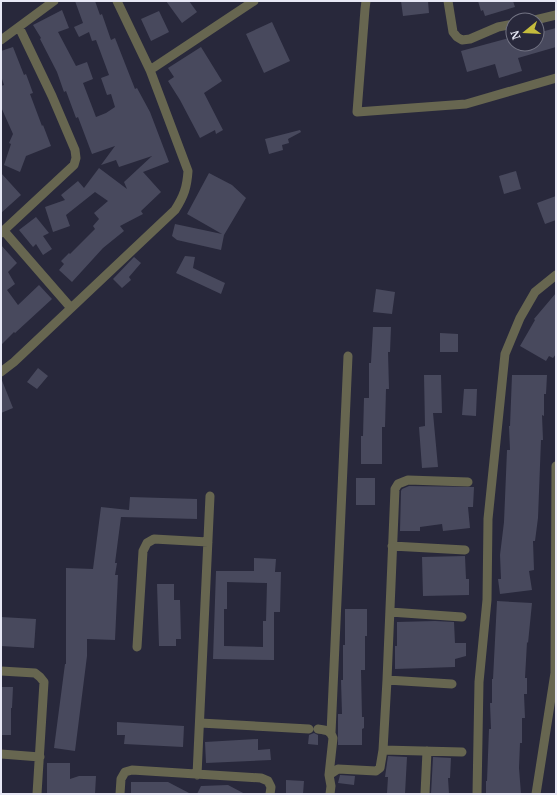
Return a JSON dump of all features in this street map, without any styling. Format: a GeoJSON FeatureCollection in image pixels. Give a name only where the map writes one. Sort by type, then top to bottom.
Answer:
{"type":"FeatureCollection","features":[{"type":"Feature","properties":{"kind":"street"},"geometry":{"type":"LineString","coordinates":[[1,40],[54,1]]}},
{"type":"Feature","properties":{"kind":"street"},"geometry":{"type":"LineString","coordinates":[[1,372],[175,210],[187,186],[188,171],[150,70],[117,1]]}},
{"type":"Feature","properties":{"kind":"street"},"geometry":{"type":"LineString","coordinates":[[150,70],[254,1]]}},
{"type":"Feature","properties":{"kind":"street"},"geometry":{"type":"LineString","coordinates":[[366,1],[357,112],[466,104],[556,78]]}},
{"type":"Feature","properties":{"kind":"street"},"geometry":{"type":"LineString","coordinates":[[448,1],[453,32],[462,40],[470,39],[505,26]]}},
{"type":"Feature","properties":{"kind":"street"},"geometry":{"type":"LineString","coordinates":[[545,18],[556,15]]}},
{"type":"Feature","properties":{"kind":"street"},"geometry":{"type":"LineString","coordinates":[[19,28],[55,102],[75,150],[76,158],[74,165],[2,232],[71,308]]}},
{"type":"Feature","properties":{"kind":"street"},"geometry":{"type":"LineString","coordinates":[[477,794],[479,682],[487,600],[487,525],[505,354],[520,318],[535,292],[556,275]]}},
{"type":"Feature","properties":{"kind":"street"},"geometry":{"type":"LineString","coordinates":[[330,794],[331,786],[329,775],[333,738],[331,733],[348,356]]}},
{"type":"Feature","properties":{"kind":"street"},"geometry":{"type":"LineString","coordinates":[[536,794],[555,673],[556,466]]}},
{"type":"Feature","properties":{"kind":"street"},"geometry":{"type":"LineString","coordinates":[[329,775],[338,769],[376,771],[380,768],[383,750],[387,680],[395,489],[398,484],[408,480],[468,482]]}},
{"type":"Feature","properties":{"kind":"street"},"geometry":{"type":"LineString","coordinates":[[197,775],[210,496]]}},
{"type":"Feature","properties":{"kind":"street"},"geometry":{"type":"LineString","coordinates":[[137,648],[143,551],[147,543],[154,540],[208,542]]}},
{"type":"Feature","properties":{"kind":"street"},"geometry":{"type":"LineString","coordinates":[[392,546],[465,550]]}},
{"type":"Feature","properties":{"kind":"street"},"geometry":{"type":"LineString","coordinates":[[390,612],[462,617]]}},
{"type":"Feature","properties":{"kind":"street"},"geometry":{"type":"LineString","coordinates":[[1,671],[35,673],[44,682],[37,794]]}},
{"type":"Feature","properties":{"kind":"street"},"geometry":{"type":"LineString","coordinates":[[387,680],[452,684]]}},
{"type":"Feature","properties":{"kind":"street"},"geometry":{"type":"LineString","coordinates":[[200,723],[327,730],[331,733]]}},
{"type":"Feature","properties":{"kind":"street"},"geometry":{"type":"LineString","coordinates":[[383,750],[462,752]]}},
{"type":"Feature","properties":{"kind":"street"},"geometry":{"type":"LineString","coordinates":[[425,794],[427,751]]}},
{"type":"Feature","properties":{"kind":"street"},"geometry":{"type":"LineString","coordinates":[[1,754],[40,757]]}},
{"type":"Feature","properties":{"kind":"street"},"geometry":{"type":"LineString","coordinates":[[120,794],[121,779],[125,772],[132,770],[261,778],[268,781],[271,787],[270,794]]}},
{"type":"Feature","properties":{"kind":"building"},"geometry":{"type":"Polygon","coordinates":[[[75,1],[95,1],[100,15],[102,14],[111,40],[115,38],[135,89],[137,88],[150,112],[169,162],[143,172],[161,192],[141,211],[143,214],[120,226],[124,231],[103,248],[72,282],[59,270],[64,264],[61,261],[95,229],[93,226],[99,219],[94,213],[108,201],[95,192],[66,215],[70,226],[53,232],[45,207],[65,200],[61,195],[78,181],[84,188],[99,168],[127,189],[124,182],[152,156],[119,167],[116,160],[101,165],[115,146],[92,154],[78,117],[76,118],[66,91],[64,92],[57,72],[40,39],[41,38],[33,25],[62,10],[69,28],[58,32],[76,66],[87,62],[93,79],[83,83],[96,117],[106,113],[115,107],[111,94],[107,95],[101,78],[109,75],[96,40],[92,41],[89,32],[79,37],[74,27],[83,23],[75,1]]]}},
{"type":"Feature","properties":{"kind":"building"},"geometry":{"type":"Polygon","coordinates":[[[166,1],[189,1],[197,12],[182,23],[166,1]]]}},
{"type":"Feature","properties":{"kind":"building"},"geometry":{"type":"Polygon","coordinates":[[[401,1],[428,1],[429,13],[403,16],[401,1]]]}},
{"type":"Feature","properties":{"kind":"building"},"geometry":{"type":"Polygon","coordinates":[[[478,1],[513,1],[515,7],[485,16],[483,10],[481,11],[478,1]]]}},
{"type":"Feature","properties":{"kind":"building"},"geometry":{"type":"Polygon","coordinates":[[[159,11],[169,32],[151,41],[141,19],[159,11]]]}},
{"type":"Feature","properties":{"kind":"building"},"geometry":{"type":"Polygon","coordinates":[[[272,22],[290,61],[264,73],[246,34],[272,22]]]}},
{"type":"Feature","properties":{"kind":"building"},"geometry":{"type":"Polygon","coordinates":[[[556,28],[556,47],[545,50],[545,31],[556,28]]]}},
{"type":"Feature","properties":{"kind":"building"},"geometry":{"type":"Polygon","coordinates":[[[505,39],[505,52],[539,52],[518,58],[522,71],[499,78],[495,64],[467,72],[461,51],[505,39]]]}},
{"type":"Feature","properties":{"kind":"building"},"geometry":{"type":"Polygon","coordinates":[[[13,47],[24,75],[26,74],[33,93],[30,94],[51,146],[26,156],[20,172],[4,165],[11,144],[9,143],[13,134],[1,107],[1,86],[4,85],[1,76],[1,51],[13,47]]]}},
{"type":"Feature","properties":{"kind":"building"},"geometry":{"type":"Polygon","coordinates":[[[201,47],[222,81],[204,93],[223,130],[216,134],[215,130],[200,138],[168,81],[174,77],[168,68],[201,47]]]}},
{"type":"Feature","properties":{"kind":"building"},"geometry":{"type":"Polygon","coordinates":[[[300,130],[301,132],[288,139],[289,143],[282,145],[283,150],[269,154],[265,139],[300,130]]]}},
{"type":"Feature","properties":{"kind":"building"},"geometry":{"type":"Polygon","coordinates":[[[516,171],[521,189],[504,194],[499,176],[516,171]]]}},
{"type":"Feature","properties":{"kind":"building"},"geometry":{"type":"Polygon","coordinates":[[[1,173],[21,195],[1,213],[1,173]]]}},
{"type":"Feature","properties":{"kind":"building"},"geometry":{"type":"Polygon","coordinates":[[[209,173],[232,185],[246,198],[224,235],[221,250],[177,240],[172,236],[175,224],[222,234],[187,214],[209,173]]]}},
{"type":"Feature","properties":{"kind":"building"},"geometry":{"type":"Polygon","coordinates":[[[556,196],[556,220],[545,224],[537,203],[556,196]]]}},
{"type":"Feature","properties":{"kind":"building"},"geometry":{"type":"Polygon","coordinates":[[[36,217],[49,233],[43,236],[52,249],[43,255],[36,244],[33,247],[19,230],[36,217]]]}},
{"type":"Feature","properties":{"kind":"building"},"geometry":{"type":"Polygon","coordinates":[[[1,245],[17,263],[8,272],[15,284],[7,290],[18,305],[39,285],[52,299],[1,345],[1,245]]]}},
{"type":"Feature","properties":{"kind":"building"},"geometry":{"type":"Polygon","coordinates":[[[185,256],[195,257],[193,268],[225,283],[221,294],[176,273],[185,256]]]}},
{"type":"Feature","properties":{"kind":"building"},"geometry":{"type":"Polygon","coordinates":[[[134,257],[141,263],[129,277],[131,280],[122,288],[113,279],[134,257]]]}},
{"type":"Feature","properties":{"kind":"building"},"geometry":{"type":"Polygon","coordinates":[[[376,289],[395,292],[392,314],[373,312],[376,289]]]}},
{"type":"Feature","properties":{"kind":"building"},"geometry":{"type":"Polygon","coordinates":[[[556,293],[556,354],[553,358],[549,356],[546,361],[520,346],[535,320],[534,319],[556,293]]]}},
{"type":"Feature","properties":{"kind":"building"},"geometry":{"type":"Polygon","coordinates":[[[373,327],[391,327],[390,352],[388,352],[389,389],[386,389],[385,427],[382,427],[382,464],[361,464],[361,436],[363,436],[364,398],[369,398],[369,363],[371,363],[373,327]]]}},
{"type":"Feature","properties":{"kind":"building"},"geometry":{"type":"Polygon","coordinates":[[[440,333],[458,334],[458,352],[440,352],[440,333]]]}},
{"type":"Feature","properties":{"kind":"building"},"geometry":{"type":"Polygon","coordinates":[[[38,368],[48,376],[37,389],[27,382],[38,368]]]}},
{"type":"Feature","properties":{"kind":"building"},"geometry":{"type":"Polygon","coordinates":[[[424,375],[441,375],[442,413],[433,413],[438,467],[422,468],[419,427],[425,426],[424,375]]]}},
{"type":"Feature","properties":{"kind":"building"},"geometry":{"type":"Polygon","coordinates":[[[512,375],[547,375],[546,394],[544,394],[544,416],[542,415],[543,440],[541,440],[538,518],[535,541],[533,541],[534,570],[529,571],[532,590],[500,594],[498,579],[501,579],[500,555],[504,522],[507,450],[510,450],[509,426],[512,375]]]}},
{"type":"Feature","properties":{"kind":"building"},"geometry":{"type":"Polygon","coordinates":[[[1,378],[13,408],[1,413],[1,378]]]}},
{"type":"Feature","properties":{"kind":"building"},"geometry":{"type":"Polygon","coordinates":[[[464,389],[477,389],[476,416],[462,415],[464,389]]]}},
{"type":"Feature","properties":{"kind":"building"},"geometry":{"type":"Polygon","coordinates":[[[356,478],[375,478],[375,505],[356,505],[356,478]]]}},
{"type":"Feature","properties":{"kind":"building"},"geometry":{"type":"Polygon","coordinates":[[[409,486],[474,487],[473,507],[468,507],[470,528],[443,531],[442,524],[420,527],[420,531],[400,531],[401,491],[409,486]]]}},
{"type":"Feature","properties":{"kind":"building"},"geometry":{"type":"Polygon","coordinates":[[[130,497],[197,499],[197,519],[121,517],[115,563],[117,563],[115,575],[118,575],[115,640],[87,639],[87,656],[75,751],[54,748],[66,664],[66,568],[93,569],[101,507],[129,510],[130,497]]]}},
{"type":"Feature","properties":{"kind":"building"},"geometry":{"type":"Polygon","coordinates":[[[465,556],[466,579],[469,579],[469,595],[423,596],[422,557],[465,556]]]}},
{"type":"Feature","properties":{"kind":"building"},"geometry":{"type":"Polygon","coordinates":[[[254,558],[276,559],[275,572],[281,572],[280,612],[274,612],[274,660],[213,659],[216,571],[254,571],[254,558]],[[227,582],[227,609],[224,609],[224,646],[263,647],[263,621],[266,621],[267,583],[227,582]]]}},
{"type":"Feature","properties":{"kind":"building"},"geometry":{"type":"Polygon","coordinates":[[[157,584],[174,584],[174,600],[180,600],[181,639],[176,639],[176,646],[159,646],[157,584]]]}},
{"type":"Feature","properties":{"kind":"building"},"geometry":{"type":"Polygon","coordinates":[[[497,601],[532,603],[528,643],[527,642],[525,678],[527,678],[527,694],[524,694],[525,718],[522,718],[522,743],[520,743],[519,768],[521,794],[486,794],[489,729],[491,729],[490,703],[492,703],[497,601]]]}},
{"type":"Feature","properties":{"kind":"building"},"geometry":{"type":"Polygon","coordinates":[[[345,609],[367,609],[365,670],[361,670],[362,717],[364,717],[362,745],[338,745],[338,714],[342,714],[341,680],[343,680],[343,645],[345,645],[345,609]]]}},
{"type":"Feature","properties":{"kind":"building"},"geometry":{"type":"Polygon","coordinates":[[[1,617],[36,619],[34,648],[1,646],[1,617]]]}},
{"type":"Feature","properties":{"kind":"building"},"geometry":{"type":"Polygon","coordinates":[[[397,622],[454,622],[455,643],[466,643],[466,656],[455,659],[455,667],[395,669],[397,622]]]}},
{"type":"Feature","properties":{"kind":"building"},"geometry":{"type":"Polygon","coordinates":[[[1,687],[13,687],[11,735],[1,735],[1,687]]]}},
{"type":"Feature","properties":{"kind":"building"},"geometry":{"type":"Polygon","coordinates":[[[117,722],[184,726],[183,747],[124,744],[125,735],[117,735],[117,722]]]}},
{"type":"Feature","properties":{"kind":"building"},"geometry":{"type":"Polygon","coordinates":[[[314,733],[318,735],[318,745],[308,744],[309,735],[314,733]]]}},
{"type":"Feature","properties":{"kind":"building"},"geometry":{"type":"Polygon","coordinates":[[[258,739],[258,750],[270,749],[271,760],[206,763],[205,742],[258,739]]]}},
{"type":"Feature","properties":{"kind":"building"},"geometry":{"type":"Polygon","coordinates":[[[388,756],[407,757],[405,794],[387,793],[388,777],[385,777],[388,756]]]}},
{"type":"Feature","properties":{"kind":"building"},"geometry":{"type":"Polygon","coordinates":[[[433,757],[451,758],[450,778],[448,778],[449,794],[431,794],[433,757]]]}},
{"type":"Feature","properties":{"kind":"building"},"geometry":{"type":"Polygon","coordinates":[[[47,763],[70,763],[70,779],[79,776],[96,776],[95,794],[47,794],[47,763]]]}},
{"type":"Feature","properties":{"kind":"building"},"geometry":{"type":"Polygon","coordinates":[[[340,775],[355,776],[354,785],[338,783],[340,775]]]}},
{"type":"Feature","properties":{"kind":"building"},"geometry":{"type":"Polygon","coordinates":[[[286,780],[304,781],[303,794],[286,794],[286,780]]]}},
{"type":"Feature","properties":{"kind":"building"},"geometry":{"type":"Polygon","coordinates":[[[131,782],[168,782],[191,794],[131,794],[131,782]]]}},
{"type":"Feature","properties":{"kind":"building"},"geometry":{"type":"Polygon","coordinates":[[[228,785],[245,794],[197,794],[201,786],[228,785]]]}}]}
